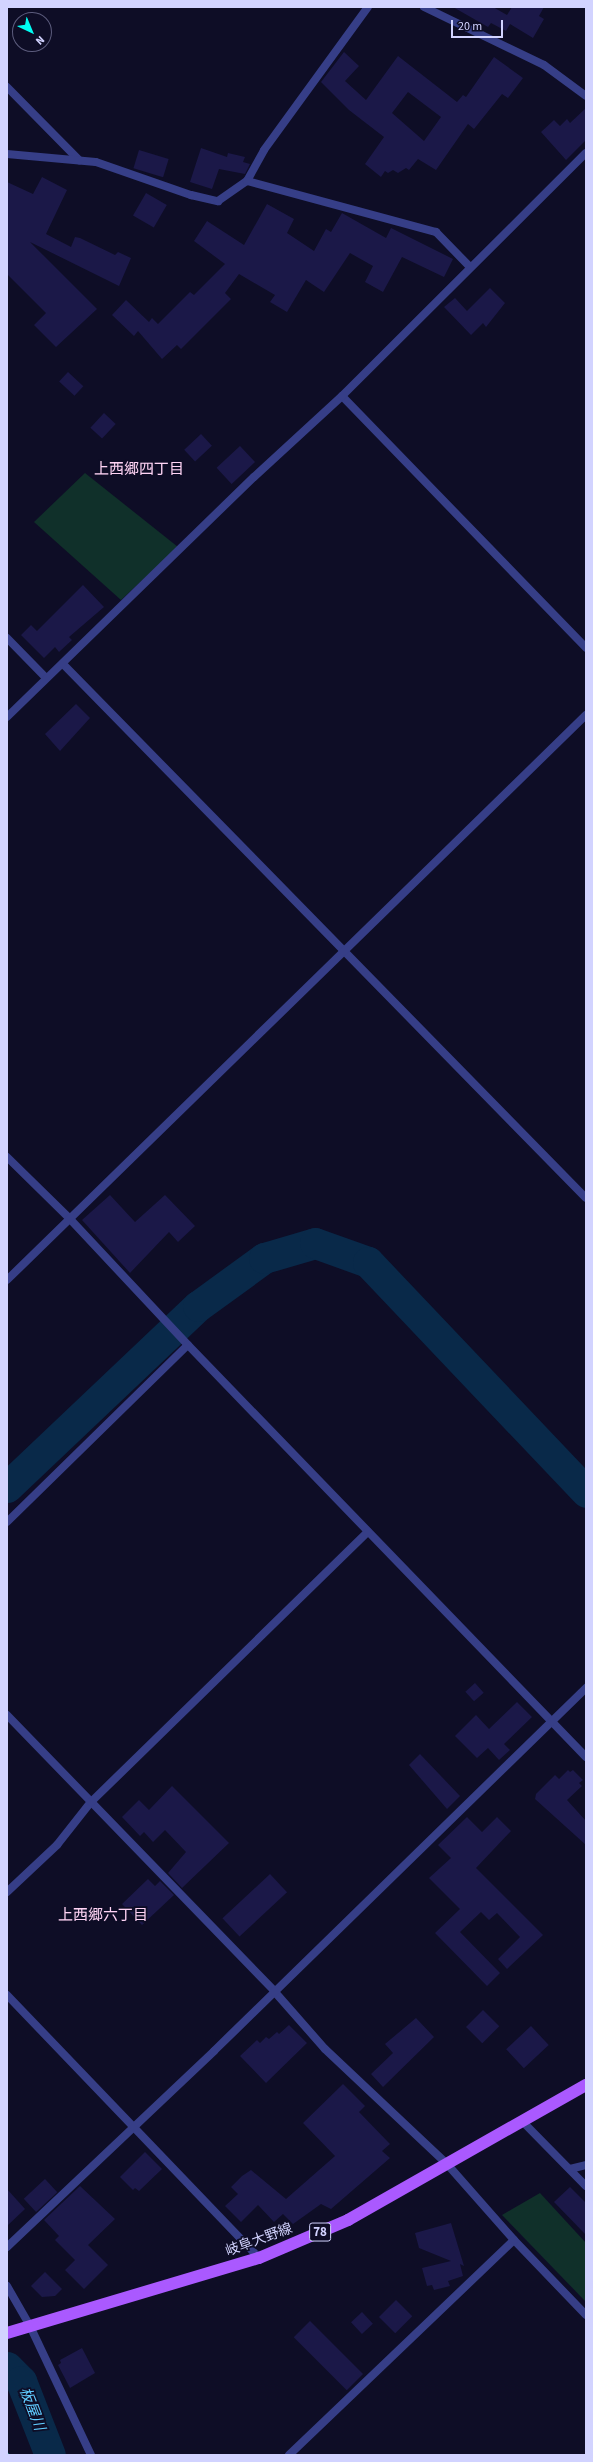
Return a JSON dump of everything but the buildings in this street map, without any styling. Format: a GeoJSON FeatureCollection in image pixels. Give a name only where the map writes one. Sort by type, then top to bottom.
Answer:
{"type":"FeatureCollection","features":[{"type":"Feature","properties":{"kind":"main road","name":"岐阜大野線"},"geometry":{"type":"LineString","coordinates":[[7,2333],[259,2258],[348,2220],[586,2085]]}},
{"type":"Feature","properties":{"kind":"street"},"geometry":{"type":"LineString","coordinates":[[7,154],[96,162],[191,195],[218,201],[247,181],[264,150],[368,7]]}},
{"type":"Feature","properties":{"kind":"street"},"geometry":{"type":"LineString","coordinates":[[424,7],[544,65],[586,96]]}},
{"type":"Feature","properties":{"kind":"street"},"geometry":{"type":"LineString","coordinates":[[7,87],[79,160]]}},
{"type":"Feature","properties":{"kind":"street"},"geometry":{"type":"LineString","coordinates":[[7,717],[254,477],[342,396],[586,153]]}},
{"type":"Feature","properties":{"kind":"street"},"geometry":{"type":"LineString","coordinates":[[247,181],[436,232],[470,267]]}},
{"type":"Feature","properties":{"kind":"street"},"geometry":{"type":"LineString","coordinates":[[342,396],[586,648]]}},
{"type":"Feature","properties":{"kind":"street"},"geometry":{"type":"LineString","coordinates":[[7,638],[46,678]]}},
{"type":"Feature","properties":{"kind":"street"},"geometry":{"type":"LineString","coordinates":[[63,664],[586,1198]]}},
{"type":"Feature","properties":{"kind":"street"},"geometry":{"type":"LineString","coordinates":[[7,1280],[586,715]]}},
{"type":"Feature","properties":{"kind":"street"},"geometry":{"type":"LineString","coordinates":[[7,1157],[70,1218],[185,1342],[586,1757]]}},
{"type":"Feature","properties":{"kind":"street"},"geometry":{"type":"LineString","coordinates":[[7,1522],[185,1342]]}},
{"type":"Feature","properties":{"kind":"street"},"geometry":{"type":"LineString","coordinates":[[7,1892],[57,1845],[91,1802],[368,1532]]}},
{"type":"Feature","properties":{"kind":"street"},"geometry":{"type":"LineString","coordinates":[[7,2247],[274,1991],[586,1688]]}},
{"type":"Feature","properties":{"kind":"street"},"geometry":{"type":"LineString","coordinates":[[7,1715],[274,1991],[325,2049],[447,2164],[514,2240],[586,2315]]}},
{"type":"Feature","properties":{"kind":"street"},"geometry":{"type":"LineString","coordinates":[[7,1995],[259,2258]]}},
{"type":"Feature","properties":{"kind":"street"},"geometry":{"type":"LineString","coordinates":[[523,2122],[586,2186]]}},
{"type":"Feature","properties":{"kind":"street"},"geometry":{"type":"LineString","coordinates":[[570,2169],[586,2165]]}},
{"type":"Feature","properties":{"kind":"street"},"geometry":{"type":"LineString","coordinates":[[289,2455],[514,2240]]}},
{"type":"Feature","properties":{"kind":"street"},"geometry":{"type":"LineString","coordinates":[[7,2286],[24,2328],[91,2455]]}},
{"type":"Feature","properties":{"kind":"green space"},"geometry":{"type":"Polygon","coordinates":[[[85,473],[178,547],[121,600],[34,522],[85,473]]]}},
{"type":"Feature","properties":{"kind":"green space"},"geometry":{"type":"Polygon","coordinates":[[[540,2193],[586,2243],[586,2302],[502,2215],[540,2193]]]}},
{"type":"Feature","properties":{"kind":"waterway"},"geometry":{"type":"LineString","coordinates":[[7,1487],[198,1306],[264,1258],[315,1243],[368,1262],[586,1492]]}},
{"type":"Feature","properties":{"kind":"waterway","name":"板屋川"},"geometry":{"type":"LineString","coordinates":[[7,2367],[21,2381],[50,2455]]}},
{"type":"Feature","properties":{"kind":"district","name":"上西郷四丁目"},"geometry":{"type":"Point","coordinates":[139,470]}},
{"type":"Feature","properties":{"kind":"district","name":"上西郷六丁目"},"geometry":{"type":"Point","coordinates":[103,1916]}}]}
